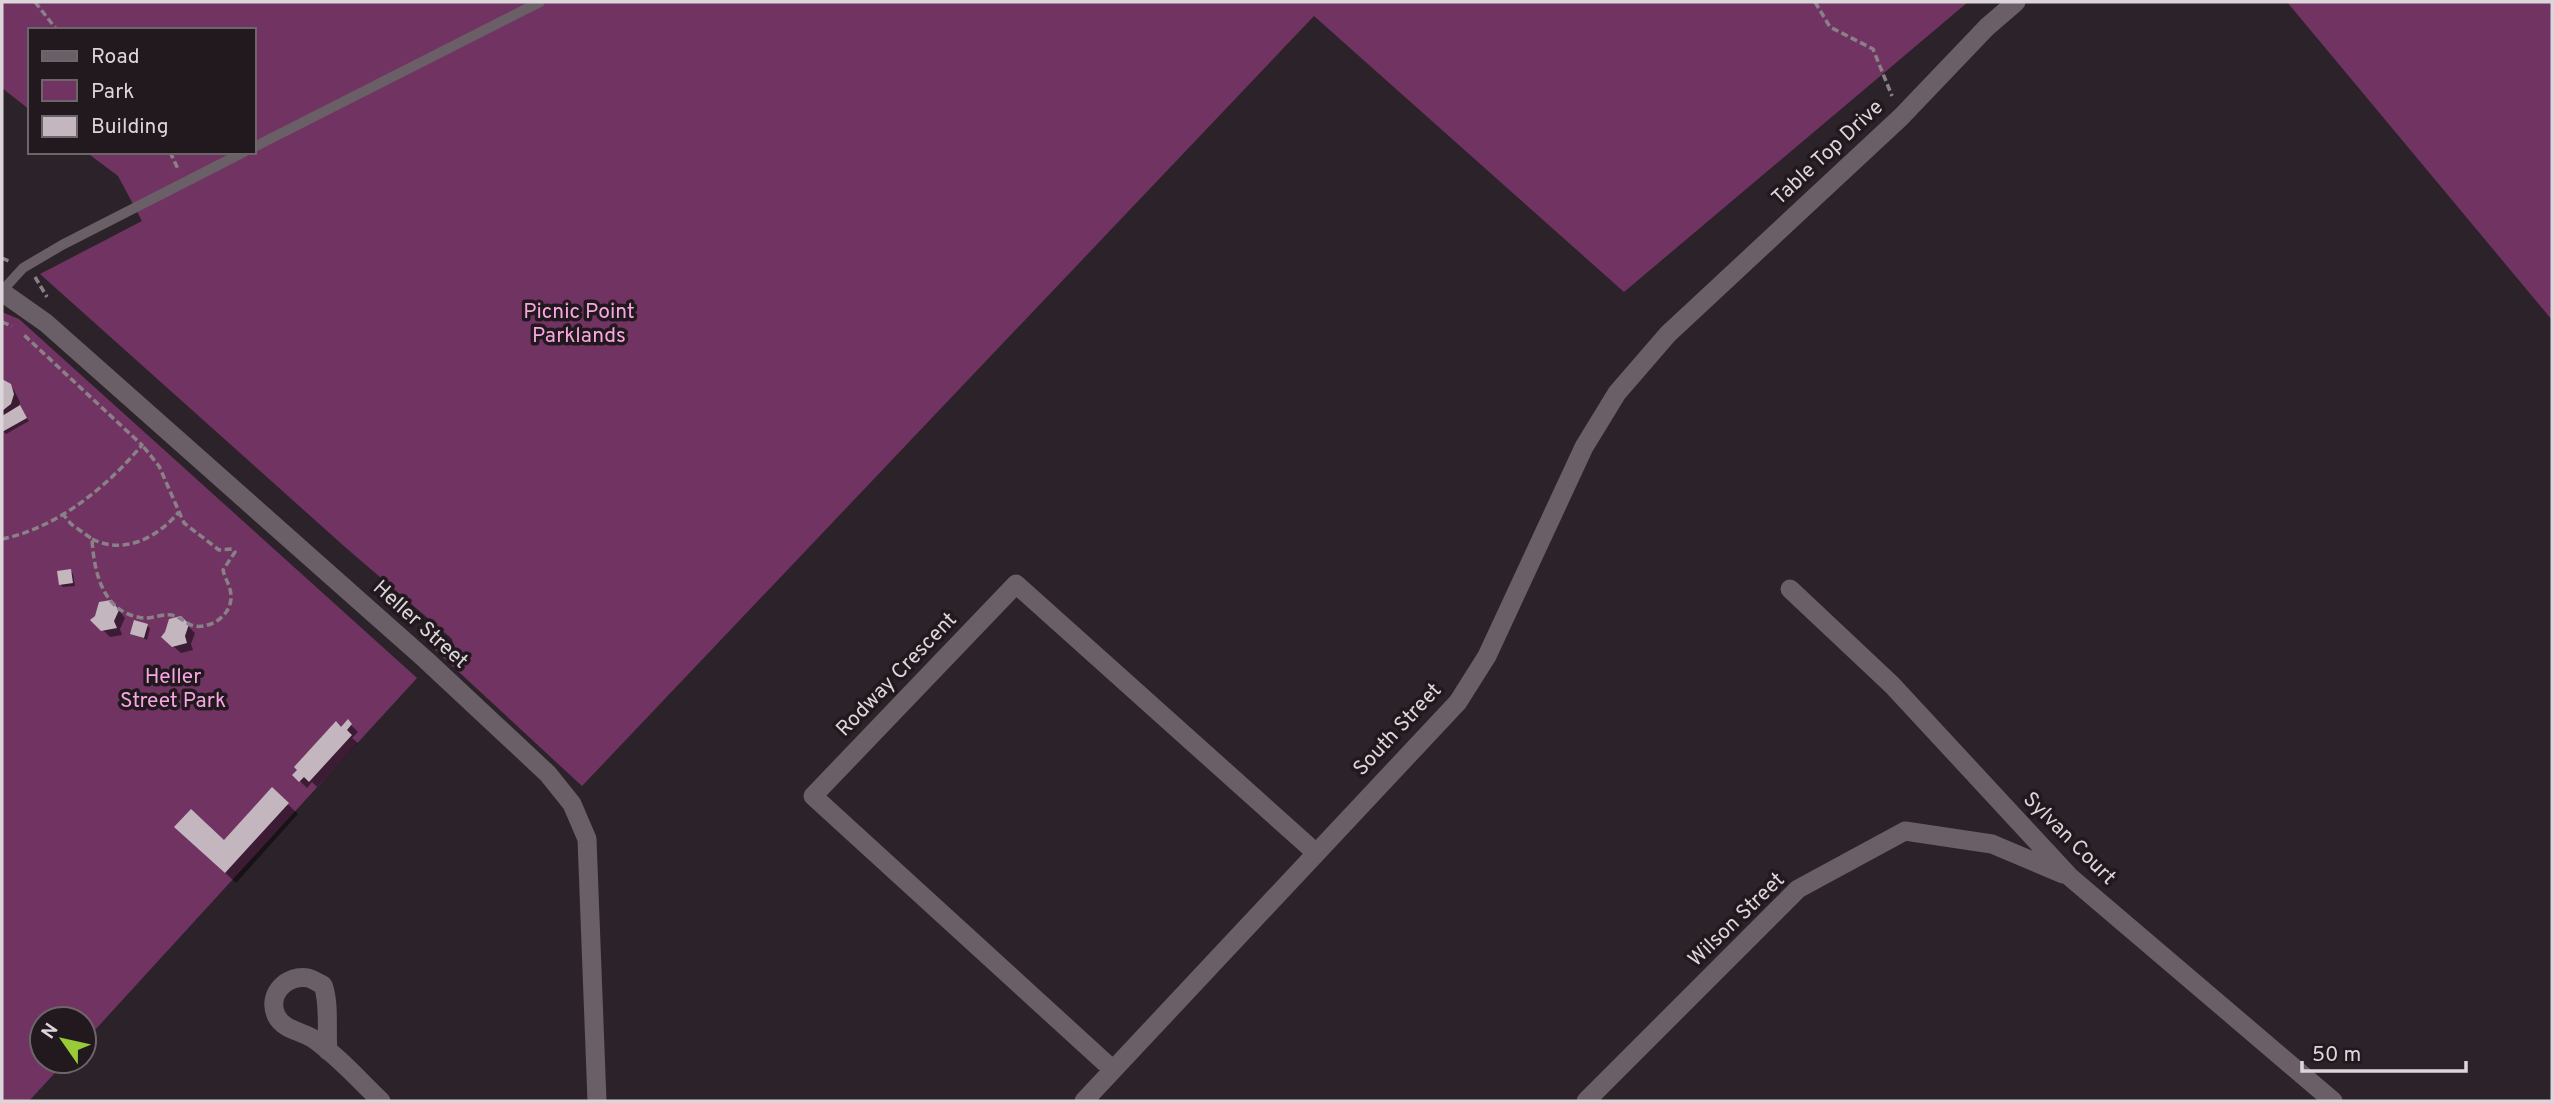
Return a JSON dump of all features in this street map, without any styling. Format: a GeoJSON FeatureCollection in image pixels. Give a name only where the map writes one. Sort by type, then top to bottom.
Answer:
{"type":"FeatureCollection","features":[{"type":"Feature","properties":{"kind":"street","name":"Table Top Drive"},"geometry":{"type":"LineString","coordinates":[[1668,334],[1901,117],[1987,27],[2015,2]]}},
{"type":"Feature","properties":{"kind":"street","name":"Heller Street"},"geometry":{"type":"LineString","coordinates":[[2,292],[46,323],[426,660],[548,774],[572,804],[587,839],[597,1101]]}},
{"type":"Feature","properties":{"kind":"street","name":"South Street"},"geometry":{"type":"LineString","coordinates":[[1084,1101],[1458,702],[1487,656],[1584,447],[1617,393],[1668,334]]}},
{"type":"Feature","properties":{"kind":"street","name":"Rodway Crescent"},"geometry":{"type":"LineString","coordinates":[[1112,1069],[813,796],[1016,584],[1315,852]]}},
{"type":"Feature","properties":{"kind":"street","name":"Sylvan Court"},"geometry":{"type":"LineString","coordinates":[[1790,589],[1892,685],[2070,877],[2333,1101]]}},
{"type":"Feature","properties":{"kind":"street","name":"Wilson Street"},"geometry":{"type":"LineString","coordinates":[[1586,1101],[1798,890],[1905,831],[1992,844],[2070,877]]}},
{"type":"Feature","properties":{"kind":"street"},"geometry":{"type":"LineString","coordinates":[[328,1051],[381,1101]]}},
{"type":"Feature","properties":{"kind":"lane"},"geometry":{"type":"LineString","coordinates":[[256,146],[540,2]]}},
{"type":"Feature","properties":{"kind":"lane"},"geometry":{"type":"LineString","coordinates":[[2,292],[23,268],[62,245],[240,154]]}},
{"type":"Feature","properties":{"kind":"path"},"geometry":{"type":"LineString","coordinates":[[35,2],[55,28]]}},
{"type":"Feature","properties":{"kind":"path"},"geometry":{"type":"LineString","coordinates":[[1815,2],[1830,27],[1873,49],[1901,117]]}},
{"type":"Feature","properties":{"kind":"path"},"geometry":{"type":"LineString","coordinates":[[2,322],[12,325],[33,342],[142,445],[159,466],[184,523],[219,550],[232,549],[234,552],[223,570],[231,593],[230,606],[226,613],[208,626],[191,625],[172,614],[146,619],[121,611],[110,600],[98,580],[92,539]]}},
{"type":"Feature","properties":{"kind":"path"},"geometry":{"type":"LineString","coordinates":[[2,539],[23,535],[91,497],[121,470],[142,445]]}},
{"type":"Feature","properties":{"kind":"path"},"geometry":{"type":"LineString","coordinates":[[62,513],[71,524],[104,545],[134,544],[157,532],[180,512]]}},
{"type":"Feature","properties":{"kind":"green space","name":"Picnic Point Parklands"},"geometry":{"type":"Polygon","coordinates":[[[2,2],[1968,2],[1624,292],[1314,16],[582,786],[434,649],[454,650],[452,639],[40,274],[142,221],[118,176],[89,154],[256,154],[256,28],[28,28],[28,108],[2,88],[2,2]]]}},
{"type":"Feature","properties":{"kind":"green space"},"geometry":{"type":"Polygon","coordinates":[[[2287,2],[2552,2],[2552,320],[2287,2]]]}},
{"type":"Feature","properties":{"kind":"green space","name":"Heller Street Park"},"geometry":{"type":"Polygon","coordinates":[[[2,312],[19,319],[417,678],[98,1027],[98,1005],[28,1005],[28,1075],[53,1075],[29,1101],[2,1101],[2,312]]]}},
{"type":"Feature","properties":{"kind":"building"},"geometry":{"type":"Polygon","coordinates":[[[2,379],[11,384],[14,394],[11,404],[2,411],[2,379]]]}},
{"type":"Feature","properties":{"kind":"building"},"geometry":{"type":"Polygon","coordinates":[[[20,405],[27,418],[2,432],[2,416],[20,405]]]}},
{"type":"Feature","properties":{"kind":"building"},"geometry":{"type":"Polygon","coordinates":[[[71,569],[73,583],[59,585],[57,571],[71,569]]]}},
{"type":"Feature","properties":{"kind":"building"},"geometry":{"type":"Polygon","coordinates":[[[111,600],[119,610],[114,621],[117,628],[101,631],[90,620],[95,616],[99,602],[111,600]]]}},
{"type":"Feature","properties":{"kind":"building"},"geometry":{"type":"Polygon","coordinates":[[[181,616],[189,624],[185,636],[187,643],[172,647],[161,637],[169,619],[181,616]]]}},
{"type":"Feature","properties":{"kind":"building"},"geometry":{"type":"Polygon","coordinates":[[[134,620],[148,624],[144,638],[130,634],[134,620]]]}},
{"type":"Feature","properties":{"kind":"building"},"geometry":{"type":"Polygon","coordinates":[[[348,719],[352,724],[347,730],[352,735],[309,782],[304,777],[299,782],[292,775],[297,770],[294,767],[336,721],[341,727],[348,719]]]}},
{"type":"Feature","properties":{"kind":"building"},"geometry":{"type":"Polygon","coordinates":[[[272,787],[289,803],[225,873],[174,827],[191,809],[224,840],[272,787]]]}}]}
